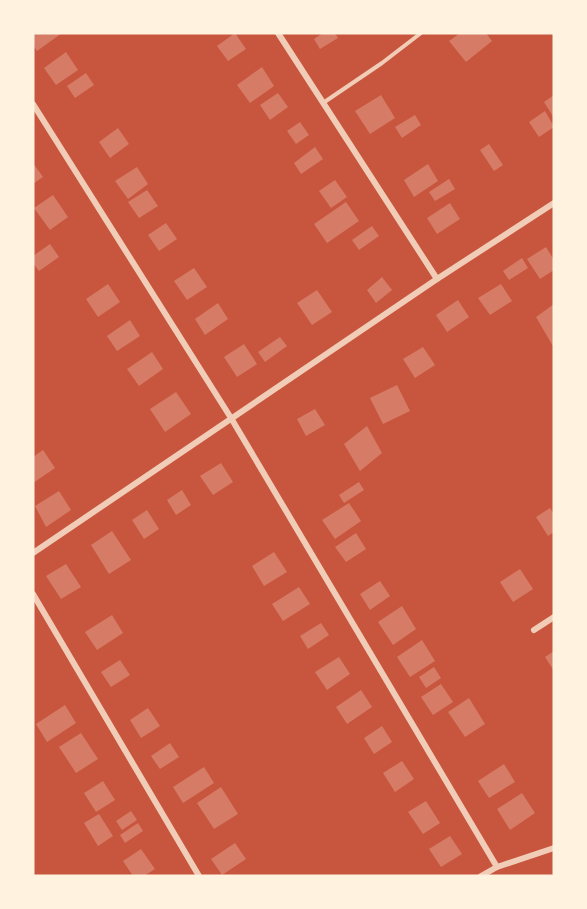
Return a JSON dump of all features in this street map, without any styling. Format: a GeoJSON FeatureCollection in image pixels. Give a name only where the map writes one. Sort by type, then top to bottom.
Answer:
{"type":"FeatureCollection","features":[{"type":"Feature","properties":{"kind":"street"},"geometry":{"type":"LineString","coordinates":[[278,33],[436,279]]}},
{"type":"Feature","properties":{"kind":"street"},"geometry":{"type":"LineString","coordinates":[[33,104],[231,418],[497,867]]}},
{"type":"Feature","properties":{"kind":"street"},"geometry":{"type":"LineString","coordinates":[[33,553],[436,279],[554,203]]}},
{"type":"Feature","properties":{"kind":"street"},"geometry":{"type":"LineString","coordinates":[[33,594],[199,876]]}},
{"type":"Feature","properties":{"kind":"street"},"geometry":{"type":"LineString","coordinates":[[534,630],[554,617]]}},
{"type":"Feature","properties":{"kind":"street"},"geometry":{"type":"LineString","coordinates":[[481,876],[497,867],[554,848]]}},
{"type":"Feature","properties":{"kind":"lane"},"geometry":{"type":"LineString","coordinates":[[323,103],[421,33]]}},
{"type":"Feature","properties":{"kind":"building"},"geometry":{"type":"Polygon","coordinates":[[[33,33],[62,33],[37,51],[33,45],[33,33]]]}},
{"type":"Feature","properties":{"kind":"building"},"geometry":{"type":"Polygon","coordinates":[[[235,33],[246,49],[228,61],[217,46],[235,33]]]}},
{"type":"Feature","properties":{"kind":"building"},"geometry":{"type":"Polygon","coordinates":[[[323,33],[335,33],[338,38],[320,49],[314,39],[323,33]]]}},
{"type":"Feature","properties":{"kind":"building"},"geometry":{"type":"Polygon","coordinates":[[[460,33],[486,33],[492,41],[466,62],[449,41],[460,33]]]}},
{"type":"Feature","properties":{"kind":"building"},"geometry":{"type":"Polygon","coordinates":[[[66,52],[78,70],[56,85],[44,68],[66,52]]]}},
{"type":"Feature","properties":{"kind":"building"},"geometry":{"type":"Polygon","coordinates":[[[262,67],[274,86],[250,103],[237,85],[262,67]]]}},
{"type":"Feature","properties":{"kind":"building"},"geometry":{"type":"Polygon","coordinates":[[[86,73],[94,85],[75,98],[67,86],[86,73]]]}},
{"type":"Feature","properties":{"kind":"building"},"geometry":{"type":"Polygon","coordinates":[[[278,93],[288,107],[270,120],[260,105],[278,93]]]}},
{"type":"Feature","properties":{"kind":"building"},"geometry":{"type":"Polygon","coordinates":[[[381,95],[395,118],[370,134],[355,111],[381,95]]]}},
{"type":"Feature","properties":{"kind":"building"},"geometry":{"type":"Polygon","coordinates":[[[554,95],[554,118],[544,102],[554,95]]]}},
{"type":"Feature","properties":{"kind":"building"},"geometry":{"type":"Polygon","coordinates":[[[545,111],[554,127],[539,137],[529,122],[545,111]]]}},
{"type":"Feature","properties":{"kind":"building"},"geometry":{"type":"Polygon","coordinates":[[[415,115],[421,125],[402,138],[395,127],[415,115]]]}},
{"type":"Feature","properties":{"kind":"building"},"geometry":{"type":"Polygon","coordinates":[[[300,122],[309,135],[296,144],[287,131],[300,122]]]}},
{"type":"Feature","properties":{"kind":"building"},"geometry":{"type":"Polygon","coordinates":[[[118,128],[129,144],[110,158],[99,142],[118,128]]]}},
{"type":"Feature","properties":{"kind":"building"},"geometry":{"type":"Polygon","coordinates":[[[489,144],[503,165],[494,171],[480,150],[489,144]]]}},
{"type":"Feature","properties":{"kind":"building"},"geometry":{"type":"Polygon","coordinates":[[[315,147],[323,159],[301,174],[294,163],[315,147]]]}},
{"type":"Feature","properties":{"kind":"building"},"geometry":{"type":"Polygon","coordinates":[[[33,163],[43,177],[33,184],[33,163]]]}},
{"type":"Feature","properties":{"kind":"building"},"geometry":{"type":"Polygon","coordinates":[[[428,164],[438,181],[414,197],[404,180],[428,164]]]}},
{"type":"Feature","properties":{"kind":"building"},"geometry":{"type":"Polygon","coordinates":[[[137,167],[148,184],[128,199],[115,181],[137,167]]]}},
{"type":"Feature","properties":{"kind":"building"},"geometry":{"type":"Polygon","coordinates":[[[449,179],[455,189],[435,201],[429,192],[449,179]]]}},
{"type":"Feature","properties":{"kind":"building"},"geometry":{"type":"Polygon","coordinates":[[[335,180],[347,197],[331,208],[319,191],[335,180]]]}},
{"type":"Feature","properties":{"kind":"building"},"geometry":{"type":"Polygon","coordinates":[[[147,190],[158,206],[139,218],[128,202],[147,190]]]}},
{"type":"Feature","properties":{"kind":"building"},"geometry":{"type":"Polygon","coordinates":[[[53,195],[68,217],[50,230],[34,208],[53,195]]]}},
{"type":"Feature","properties":{"kind":"building"},"geometry":{"type":"Polygon","coordinates":[[[346,202],[359,221],[327,243],[314,224],[346,202]]]}},
{"type":"Feature","properties":{"kind":"building"},"geometry":{"type":"Polygon","coordinates":[[[450,203],[460,219],[437,234],[427,218],[450,203]]]}},
{"type":"Feature","properties":{"kind":"building"},"geometry":{"type":"Polygon","coordinates":[[[166,223],[177,239],[159,251],[148,235],[166,223]]]}},
{"type":"Feature","properties":{"kind":"building"},"geometry":{"type":"Polygon","coordinates":[[[372,226],[379,236],[359,250],[352,240],[372,226]]]}},
{"type":"Feature","properties":{"kind":"building"},"geometry":{"type":"Polygon","coordinates":[[[50,244],[59,257],[39,271],[33,263],[33,256],[50,244]]]}},
{"type":"Feature","properties":{"kind":"building"},"geometry":{"type":"Polygon","coordinates":[[[546,247],[554,260],[554,270],[540,279],[527,259],[546,247]]]}},
{"type":"Feature","properties":{"kind":"building"},"geometry":{"type":"Polygon","coordinates":[[[522,258],[528,268],[509,280],[503,271],[522,258]]]}},
{"type":"Feature","properties":{"kind":"building"},"geometry":{"type":"Polygon","coordinates":[[[194,268],[207,287],[187,300],[174,281],[194,268]]]}},
{"type":"Feature","properties":{"kind":"building"},"geometry":{"type":"Polygon","coordinates":[[[382,277],[392,290],[376,303],[367,290],[382,277]]]}},
{"type":"Feature","properties":{"kind":"building"},"geometry":{"type":"Polygon","coordinates":[[[108,284],[120,302],[98,317],[86,299],[108,284]]]}},
{"type":"Feature","properties":{"kind":"building"},"geometry":{"type":"Polygon","coordinates":[[[501,284],[512,301],[490,315],[478,298],[501,284]]]}},
{"type":"Feature","properties":{"kind":"building"},"geometry":{"type":"Polygon","coordinates":[[[317,290],[332,312],[312,325],[297,303],[317,290]]]}},
{"type":"Feature","properties":{"kind":"building"},"geometry":{"type":"Polygon","coordinates":[[[458,300],[469,317],[447,332],[436,315],[458,300]]]}},
{"type":"Feature","properties":{"kind":"building"},"geometry":{"type":"Polygon","coordinates":[[[218,303],[228,319],[205,335],[195,319],[218,303]]]}},
{"type":"Feature","properties":{"kind":"building"},"geometry":{"type":"Polygon","coordinates":[[[554,304],[554,348],[536,317],[554,304]]]}},
{"type":"Feature","properties":{"kind":"building"},"geometry":{"type":"Polygon","coordinates":[[[130,320],[140,336],[117,351],[107,336],[130,320]]]}},
{"type":"Feature","properties":{"kind":"building"},"geometry":{"type":"Polygon","coordinates":[[[280,337],[287,346],[265,362],[258,352],[280,337]]]}},
{"type":"Feature","properties":{"kind":"building"},"geometry":{"type":"Polygon","coordinates":[[[244,344],[257,364],[237,377],[224,357],[244,344]]]}},
{"type":"Feature","properties":{"kind":"building"},"geometry":{"type":"Polygon","coordinates":[[[423,347],[435,365],[415,378],[403,359],[423,347]]]}},
{"type":"Feature","properties":{"kind":"building"},"geometry":{"type":"Polygon","coordinates":[[[152,352],[163,369],[139,386],[127,369],[152,352]]]}},
{"type":"Feature","properties":{"kind":"building"},"geometry":{"type":"Polygon","coordinates":[[[397,385],[410,411],[383,424],[370,398],[397,385]]]}},
{"type":"Feature","properties":{"kind":"building"},"geometry":{"type":"Polygon","coordinates":[[[176,392],[191,414],[165,432],[150,409],[176,392]]]}},
{"type":"Feature","properties":{"kind":"building"},"geometry":{"type":"Polygon","coordinates":[[[315,409],[325,425],[306,436],[297,419],[315,409]]]}},
{"type":"Feature","properties":{"kind":"building"},"geometry":{"type":"Polygon","coordinates":[[[367,426],[382,453],[360,471],[344,444],[367,426]]]}},
{"type":"Feature","properties":{"kind":"building"},"geometry":{"type":"Polygon","coordinates":[[[43,450],[55,468],[33,483],[33,457],[43,450]]]}},
{"type":"Feature","properties":{"kind":"building"},"geometry":{"type":"Polygon","coordinates":[[[221,463],[233,482],[213,495],[200,476],[221,463]]]}},
{"type":"Feature","properties":{"kind":"building"},"geometry":{"type":"Polygon","coordinates":[[[359,482],[364,490],[344,503],[339,495],[359,482]]]}},
{"type":"Feature","properties":{"kind":"building"},"geometry":{"type":"Polygon","coordinates":[[[182,490],[191,505],[176,515],[167,500],[182,490]]]}},
{"type":"Feature","properties":{"kind":"building"},"geometry":{"type":"Polygon","coordinates":[[[59,491],[71,510],[46,527],[35,506],[59,491]]]}},
{"type":"Feature","properties":{"kind":"building"},"geometry":{"type":"Polygon","coordinates":[[[349,503],[361,521],[335,539],[322,520],[349,503]]]}},
{"type":"Feature","properties":{"kind":"building"},"geometry":{"type":"Polygon","coordinates":[[[550,508],[554,514],[554,532],[548,536],[536,517],[550,508]]]}},
{"type":"Feature","properties":{"kind":"building"},"geometry":{"type":"Polygon","coordinates":[[[147,510],[159,529],[144,539],[132,520],[147,510]]]}},
{"type":"Feature","properties":{"kind":"building"},"geometry":{"type":"Polygon","coordinates":[[[112,531],[131,560],[109,574],[91,545],[112,531]]]}},
{"type":"Feature","properties":{"kind":"building"},"geometry":{"type":"Polygon","coordinates":[[[356,533],[366,549],[346,562],[335,547],[356,533]]]}},
{"type":"Feature","properties":{"kind":"building"},"geometry":{"type":"Polygon","coordinates":[[[274,552],[287,572],[264,586],[252,566],[274,552]]]}},
{"type":"Feature","properties":{"kind":"building"},"geometry":{"type":"Polygon","coordinates":[[[66,564],[81,587],[61,599],[46,576],[66,564]]]}},
{"type":"Feature","properties":{"kind":"building"},"geometry":{"type":"Polygon","coordinates":[[[520,569],[533,589],[513,602],[500,582],[520,569]]]}},
{"type":"Feature","properties":{"kind":"building"},"geometry":{"type":"Polygon","coordinates":[[[380,581],[390,596],[370,610],[360,594],[380,581]]]}},
{"type":"Feature","properties":{"kind":"building"},"geometry":{"type":"Polygon","coordinates":[[[299,587],[310,604],[283,621],[272,604],[299,587]]]}},
{"type":"Feature","properties":{"kind":"building"},"geometry":{"type":"Polygon","coordinates":[[[402,606],[416,629],[393,645],[378,622],[402,606]]]}},
{"type":"Feature","properties":{"kind":"building"},"geometry":{"type":"Polygon","coordinates":[[[112,615],[123,633],[97,650],[85,632],[112,615]]]}},
{"type":"Feature","properties":{"kind":"building"},"geometry":{"type":"Polygon","coordinates":[[[321,623],[329,635],[308,649],[300,636],[321,623]]]}},
{"type":"Feature","properties":{"kind":"building"},"geometry":{"type":"Polygon","coordinates":[[[422,640],[435,661],[410,677],[397,657],[422,640]]]}},
{"type":"Feature","properties":{"kind":"building"},"geometry":{"type":"Polygon","coordinates":[[[554,651],[554,671],[545,657],[554,651]]]}},
{"type":"Feature","properties":{"kind":"building"},"geometry":{"type":"Polygon","coordinates":[[[339,657],[350,674],[327,690],[315,672],[339,657]]]}},
{"type":"Feature","properties":{"kind":"building"},"geometry":{"type":"Polygon","coordinates":[[[120,660],[130,675],[111,687],[101,672],[120,660]]]}},
{"type":"Feature","properties":{"kind":"building"},"geometry":{"type":"Polygon","coordinates":[[[434,667],[441,678],[426,688],[419,677],[434,667]]]}},
{"type":"Feature","properties":{"kind":"building"},"geometry":{"type":"Polygon","coordinates":[[[441,684],[453,702],[433,715],[421,697],[441,684]]]}},
{"type":"Feature","properties":{"kind":"building"},"geometry":{"type":"Polygon","coordinates":[[[361,690],[372,707],[347,724],[336,707],[361,690]]]}},
{"type":"Feature","properties":{"kind":"building"},"geometry":{"type":"Polygon","coordinates":[[[469,698],[485,724],[465,737],[448,712],[469,698]]]}},
{"type":"Feature","properties":{"kind":"building"},"geometry":{"type":"Polygon","coordinates":[[[65,705],[76,723],[47,742],[36,724],[65,705]]]}},
{"type":"Feature","properties":{"kind":"building"},"geometry":{"type":"Polygon","coordinates":[[[148,708],[160,726],[141,738],[130,720],[148,708]]]}},
{"type":"Feature","properties":{"kind":"building"},"geometry":{"type":"Polygon","coordinates":[[[382,726],[392,742],[374,754],[364,738],[382,726]]]}},
{"type":"Feature","properties":{"kind":"building"},"geometry":{"type":"Polygon","coordinates":[[[81,733],[98,759],[76,773],[59,747],[81,733]]]}},
{"type":"Feature","properties":{"kind":"building"},"geometry":{"type":"Polygon","coordinates":[[[170,743],[179,757],[160,769],[151,756],[170,743]]]}},
{"type":"Feature","properties":{"kind":"building"},"geometry":{"type":"Polygon","coordinates":[[[402,761],[414,779],[395,792],[383,773],[402,761]]]}},
{"type":"Feature","properties":{"kind":"building"},"geometry":{"type":"Polygon","coordinates":[[[504,764],[515,782],[489,798],[478,781],[504,764]]]}},
{"type":"Feature","properties":{"kind":"building"},"geometry":{"type":"Polygon","coordinates":[[[204,767],[214,783],[183,803],[173,787],[204,767]]]}},
{"type":"Feature","properties":{"kind":"building"},"geometry":{"type":"Polygon","coordinates":[[[103,781],[115,800],[96,812],[84,793],[103,781]]]}},
{"type":"Feature","properties":{"kind":"building"},"geometry":{"type":"Polygon","coordinates":[[[221,787],[238,814],[214,829],[197,803],[221,787]]]}},
{"type":"Feature","properties":{"kind":"building"},"geometry":{"type":"Polygon","coordinates":[[[522,793],[535,813],[510,830],[497,809],[522,793]]]}},
{"type":"Feature","properties":{"kind":"building"},"geometry":{"type":"Polygon","coordinates":[[[426,801],[440,823],[423,834],[408,812],[426,801]]]}},
{"type":"Feature","properties":{"kind":"building"},"geometry":{"type":"Polygon","coordinates":[[[131,811],[137,820],[122,830],[116,821],[131,811]]]}},
{"type":"Feature","properties":{"kind":"building"},"geometry":{"type":"Polygon","coordinates":[[[99,814],[113,836],[98,846],[84,823],[99,814]]]}},
{"type":"Feature","properties":{"kind":"building"},"geometry":{"type":"Polygon","coordinates":[[[138,823],[143,831],[125,843],[120,835],[138,823]]]}},
{"type":"Feature","properties":{"kind":"building"},"geometry":{"type":"Polygon","coordinates":[[[450,836],[462,854],[441,867],[429,849],[450,836]]]}},
{"type":"Feature","properties":{"kind":"building"},"geometry":{"type":"Polygon","coordinates":[[[235,843],[246,859],[222,875],[211,859],[235,843]]]}},
{"type":"Feature","properties":{"kind":"building"},"geometry":{"type":"Polygon","coordinates":[[[141,849],[155,869],[144,876],[133,876],[123,861],[141,849]]]}}]}
